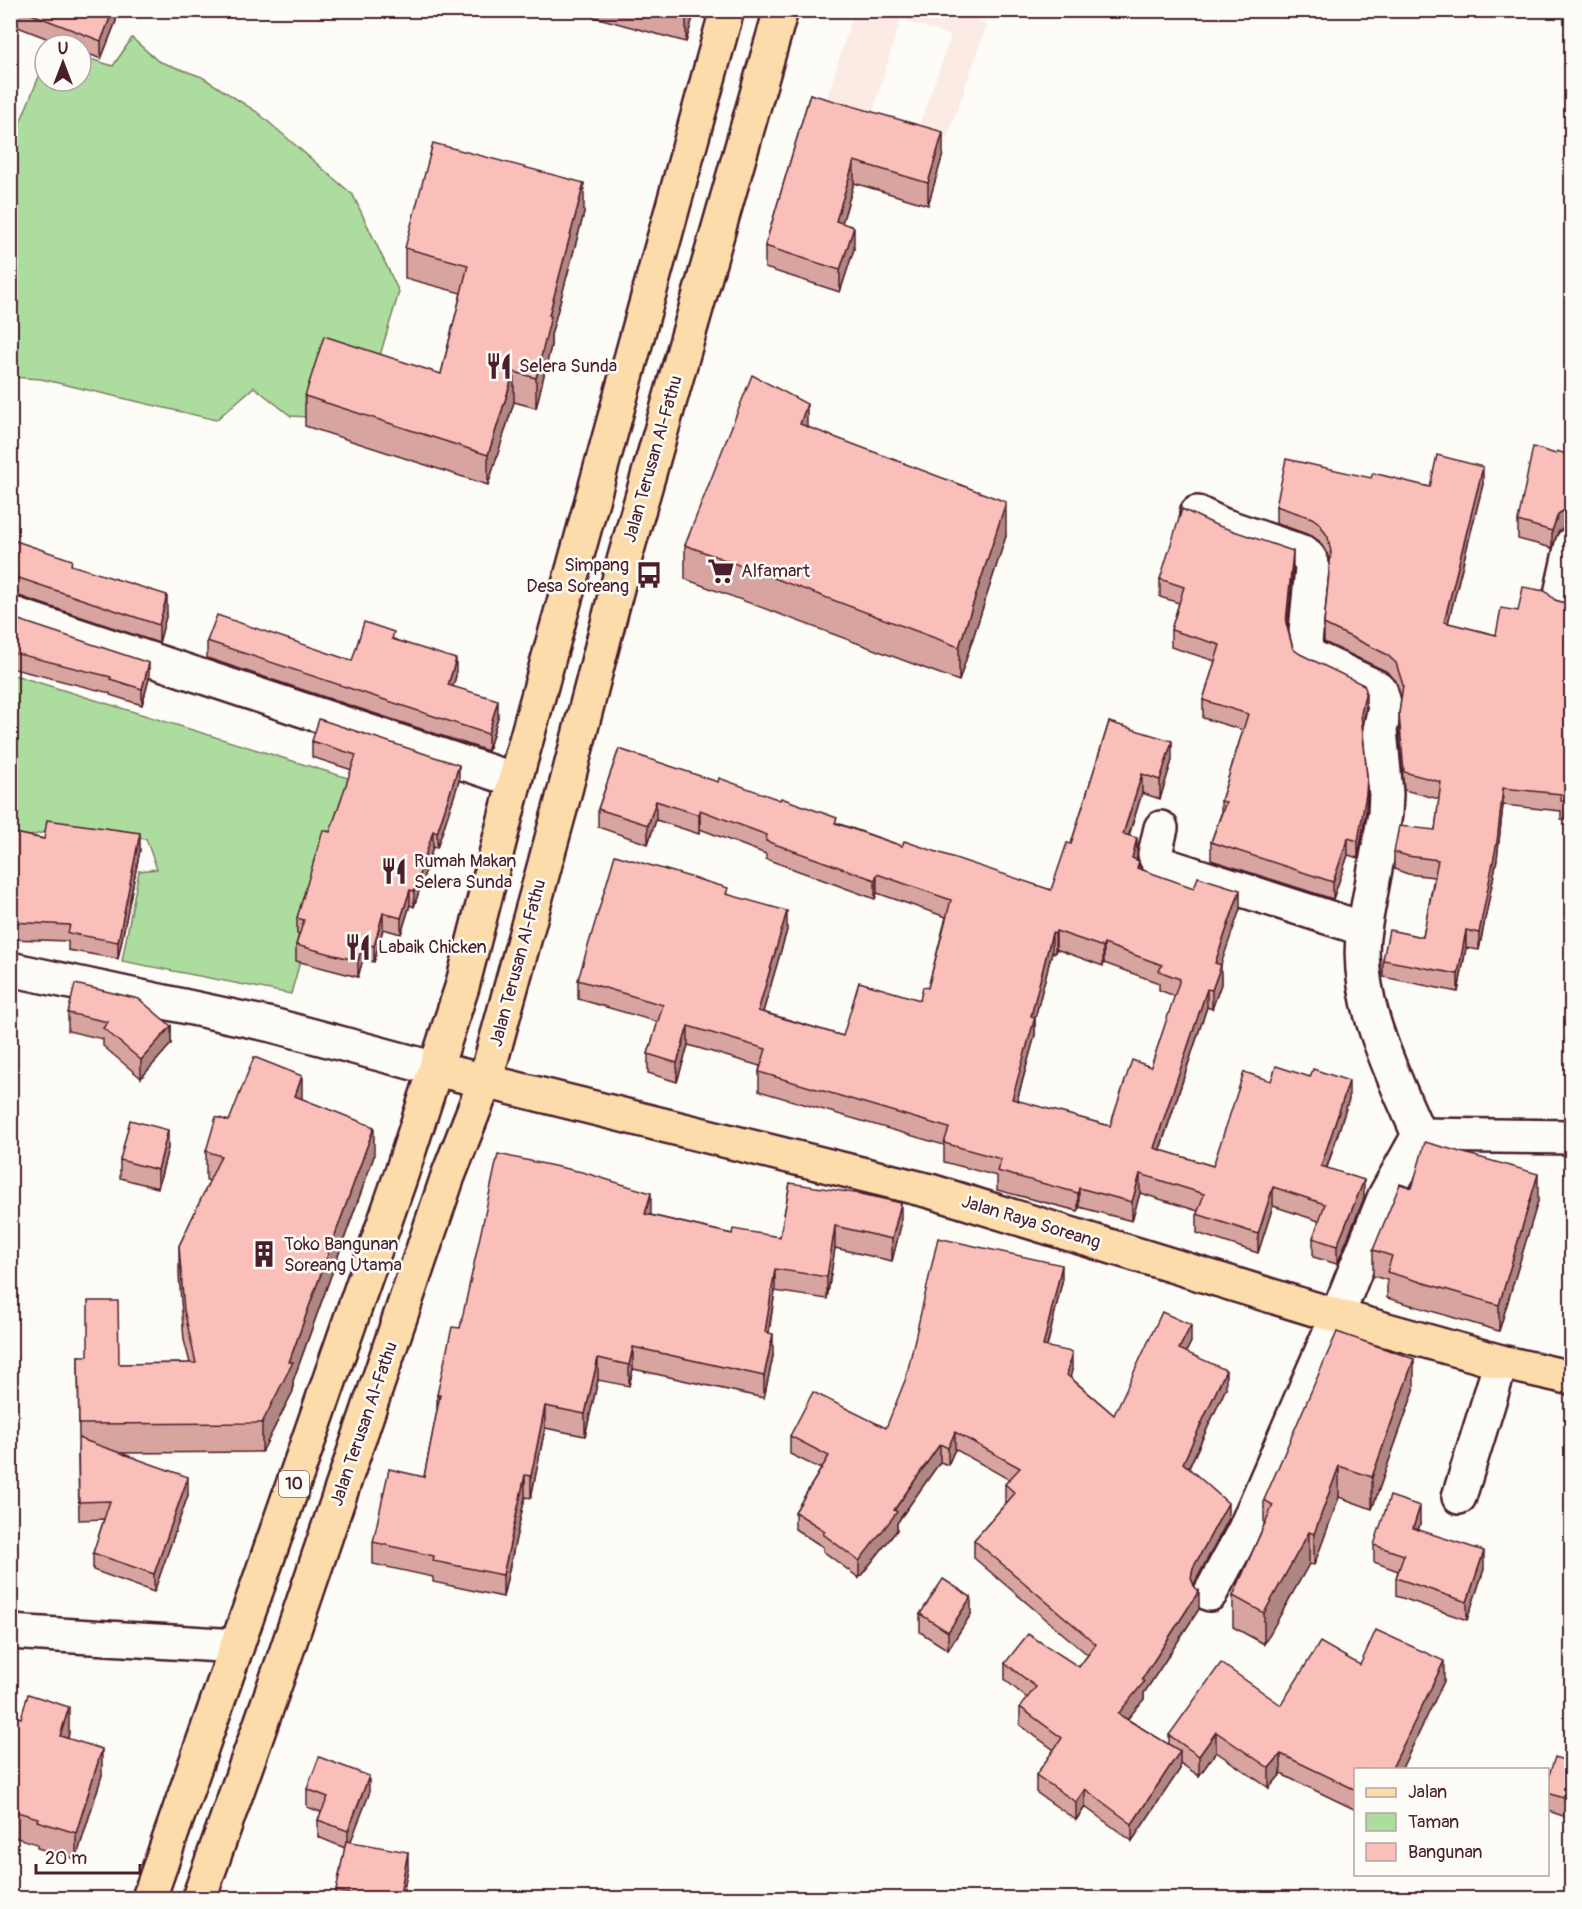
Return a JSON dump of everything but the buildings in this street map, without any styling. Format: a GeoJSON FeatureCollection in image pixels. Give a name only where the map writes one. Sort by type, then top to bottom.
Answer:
{"type":"FeatureCollection","features":[{"type":"Feature","properties":{"kind":"main road","name":"10"},"geometry":{"type":"LineString","coordinates":[[149,1899],[401,1175],[469,963],[516,780],[727,10]]}},
{"type":"Feature","properties":{"kind":"main road","name":"Jalan Terusan Al-Fathu"},"geometry":{"type":"LineString","coordinates":[[199,1899],[286,1653],[448,1176],[485,1082],[562,802],[624,561],[781,10]]}},
{"type":"Feature","properties":{"kind":"main road","name":"Jalan Raya Soreang"},"geometry":{"type":"LineString","coordinates":[[436,1069],[930,1191],[1337,1316],[1501,1362],[1572,1378]]}},
{"type":"Feature","properties":{"kind":"street"},"geometry":{"type":"LineString","coordinates":[[1197,513],[1222,525],[1305,553],[1310,559],[1312,568],[1305,642],[1308,655],[1378,688],[1381,692],[1385,707],[1380,730],[1386,794],[1385,814],[1361,948],[1362,967],[1384,1054],[1419,1136]]}},
{"type":"Feature","properties":{"kind":"street"},"geometry":{"type":"LineString","coordinates":[[1572,544],[1561,594],[1561,600],[1572,603]]}},
{"type":"Feature","properties":{"kind":"street"},"geometry":{"type":"LineString","coordinates":[[10,613],[516,780]]}},
{"type":"Feature","properties":{"kind":"street"},"geometry":{"type":"LineString","coordinates":[[1161,828],[1155,854],[1156,858],[1165,865],[1364,929]]}},
{"type":"Feature","properties":{"kind":"street"},"geometry":{"type":"LineString","coordinates":[[10,969],[272,1024],[436,1069]]}},
{"type":"Feature","properties":{"kind":"street"},"geometry":{"type":"LineString","coordinates":[[1419,1136],[1572,1137]]}},
{"type":"Feature","properties":{"kind":"street"},"geometry":{"type":"LineString","coordinates":[[1210,1594],[1244,1531],[1337,1316],[1385,1196],[1419,1136]]}},
{"type":"Feature","properties":{"kind":"street"},"geometry":{"type":"LineString","coordinates":[[1459,1497],[1501,1362]]}},
{"type":"Feature","properties":{"kind":"street"},"geometry":{"type":"LineString","coordinates":[[10,1632],[237,1647]]}},
{"type":"Feature","properties":{"kind":"shaded area"},"geometry":{"type":"Polygon","coordinates":[[[949,10],[987,24],[947,139],[918,129],[951,36],[907,21],[910,11],[949,10]]]}},
{"type":"Feature","properties":{"kind":"shaded area"},"geometry":{"type":"Polygon","coordinates":[[[854,11],[903,11],[870,121],[824,108],[854,11]]]}},
{"type":"Feature","properties":{"kind":"green space"},"geometry":{"type":"Polygon","coordinates":[[[132,38],[158,61],[202,77],[257,112],[353,195],[399,292],[372,382],[308,417],[291,416],[254,387],[216,420],[41,379],[11,377],[10,147],[33,91],[33,93],[93,93],[93,60],[113,66],[132,38]]]}},
{"type":"Feature","properties":{"kind":"green space"},"geometry":{"type":"Polygon","coordinates":[[[11,674],[351,779],[291,994],[122,961],[139,871],[157,869],[146,839],[129,837],[121,843],[45,832],[11,841],[11,674]]]}},
{"type":"Feature","properties":{"kind":"place","name":"Selera Sunda"},"geometry":{"type":"Point","coordinates":[499,366]}},
{"type":"Feature","properties":{"kind":"place","name":"Alfamart"},"geometry":{"type":"Point","coordinates":[721,571]}},
{"type":"Feature","properties":{"kind":"place","name":"Simpang Desa Soreang"},"geometry":{"type":"Point","coordinates":[649,575]}},
{"type":"Feature","properties":{"kind":"place","name":"Rumah Makan Selera Sunda"},"geometry":{"type":"Point","coordinates":[394,871]}},
{"type":"Feature","properties":{"kind":"place","name":"Labaik Chicken"},"geometry":{"type":"Point","coordinates":[358,947]}},
{"type":"Feature","properties":{"kind":"place","name":"Toko Bangunan Soreang Utama"},"geometry":{"type":"Point","coordinates":[264,1254]}}]}
